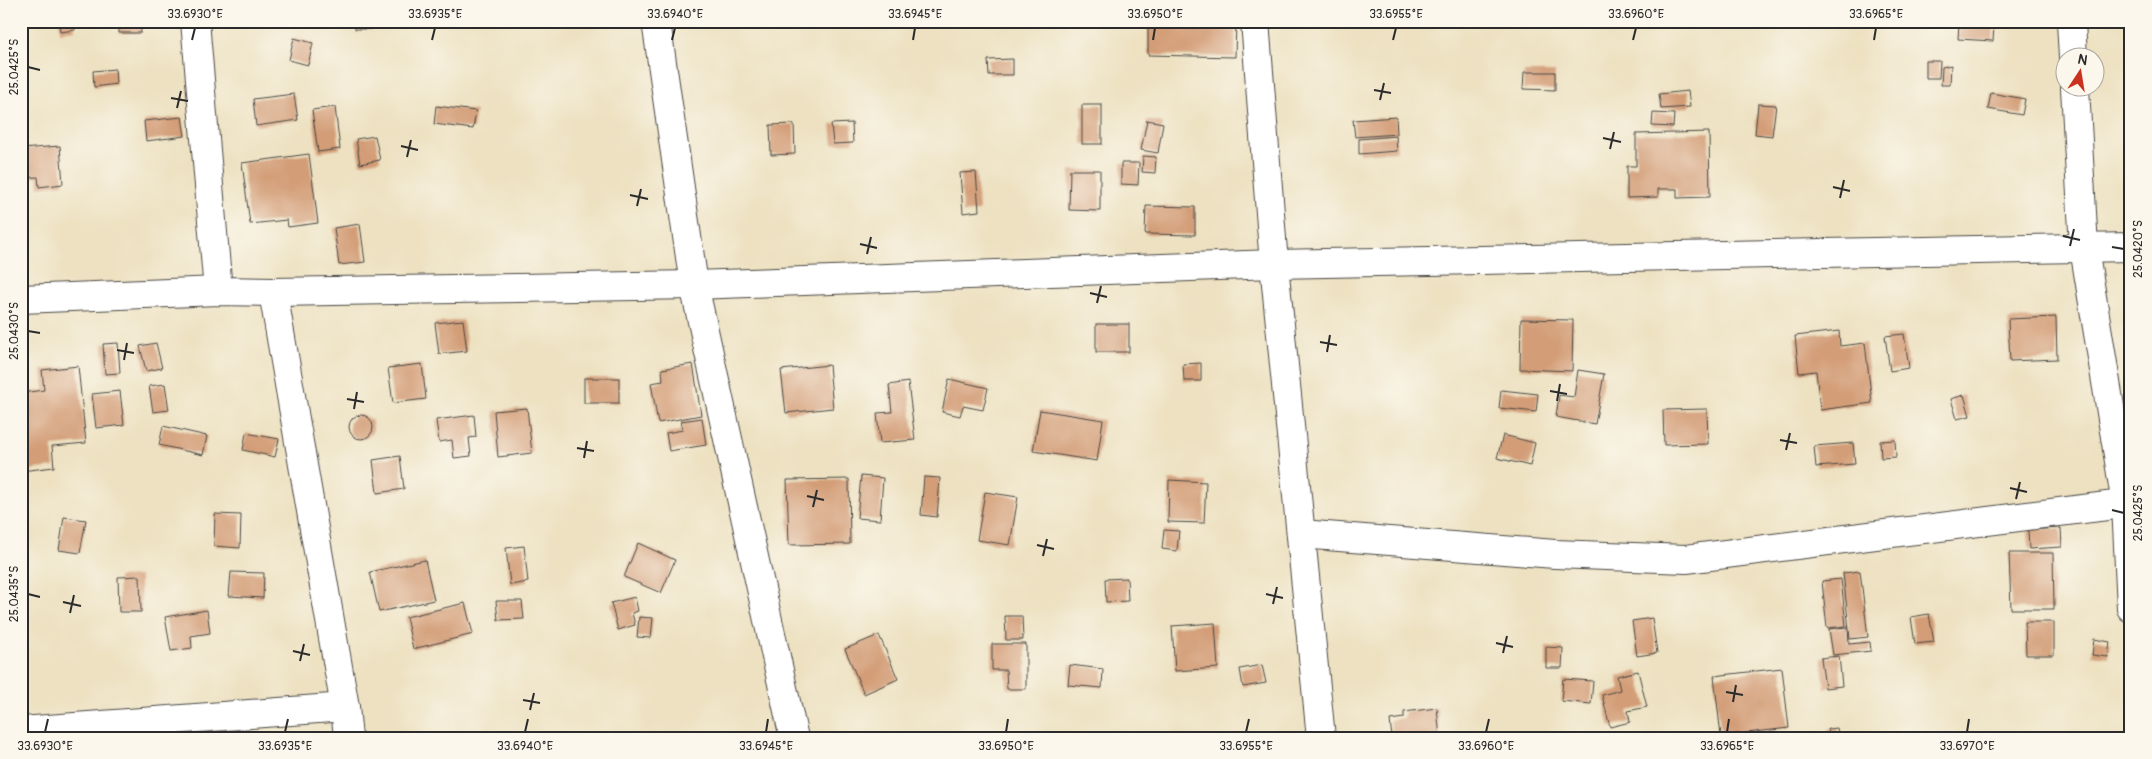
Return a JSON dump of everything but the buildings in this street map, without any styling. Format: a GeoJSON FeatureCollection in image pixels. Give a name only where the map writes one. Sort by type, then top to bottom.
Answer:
{"type":"FeatureCollection","features":[{"type":"Feature","properties":{"kind":"street"},"geometry":{"type":"LineString","coordinates":[[195,21],[218,291]]}},
{"type":"Feature","properties":{"kind":"street"},"geometry":{"type":"LineString","coordinates":[[656,21],[694,285],[794,738]]}},
{"type":"Feature","properties":{"kind":"street"},"geometry":{"type":"LineString","coordinates":[[1255,21],[1274,264],[1321,738]]}},
{"type":"Feature","properties":{"kind":"street"},"geometry":{"type":"LineString","coordinates":[[2071,21],[2072,48]]}},
{"type":"Feature","properties":{"kind":"street"},"geometry":{"type":"LineString","coordinates":[[2076,98],[2084,248],[2128,503],[2131,608]]}},
{"type":"Feature","properties":{"kind":"street"},"geometry":{"type":"LineString","coordinates":[[21,299],[218,291],[273,292],[694,285],[1274,264],[2131,247]]}},
{"type":"Feature","properties":{"kind":"street"},"geometry":{"type":"LineString","coordinates":[[273,292],[345,707],[348,738]]}},
{"type":"Feature","properties":{"kind":"street"},"geometry":{"type":"LineString","coordinates":[[1301,534],[1555,554],[1686,559],[2128,503]]}},
{"type":"Feature","properties":{"kind":"street"},"geometry":{"type":"LineString","coordinates":[[21,731],[345,707]]}}]}
